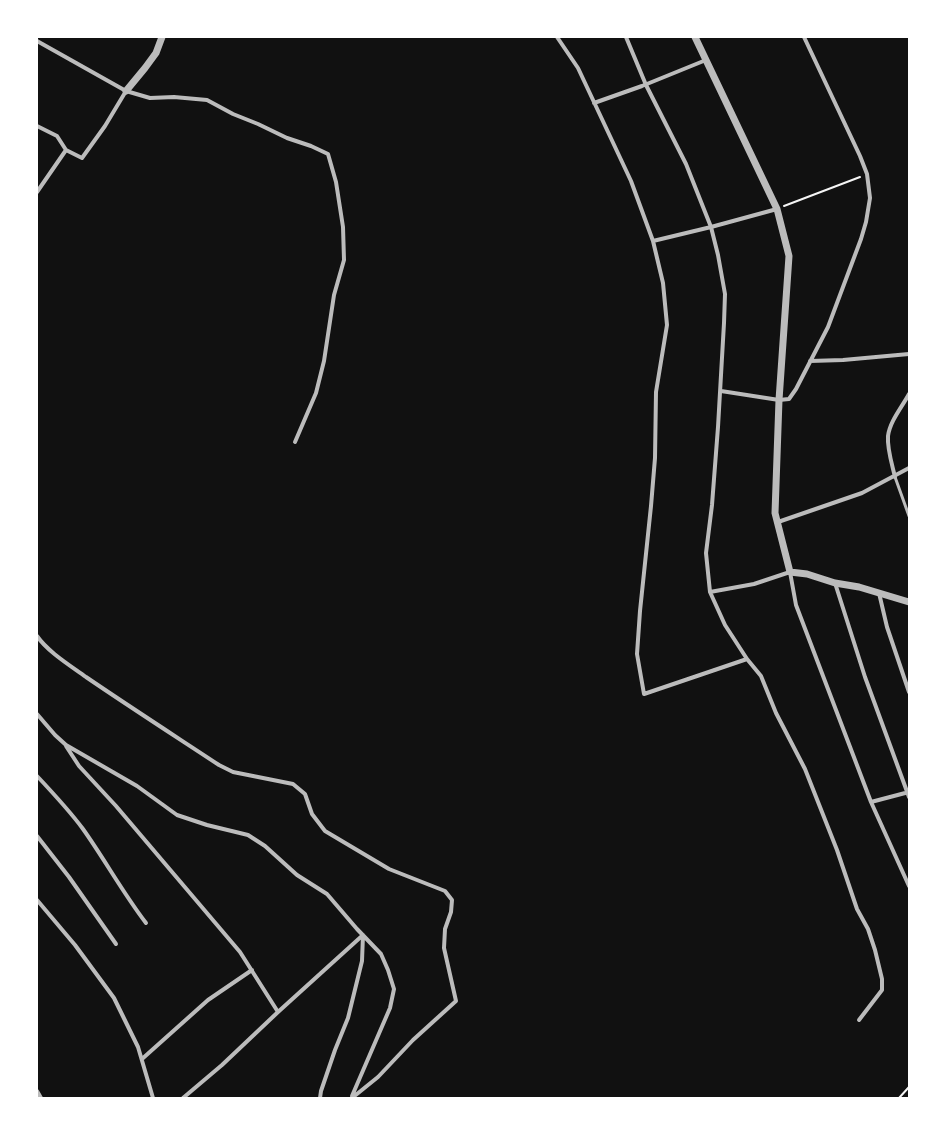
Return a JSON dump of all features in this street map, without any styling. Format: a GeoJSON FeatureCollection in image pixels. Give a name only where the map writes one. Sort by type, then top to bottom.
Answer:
{"type":"FeatureCollection","features":[{"type":"Feature","properties":{"kind":"street"},"geometry":{"type":"LineString","coordinates":[[37,126],[57,136],[66,150],[82,158],[105,126],[126,91],[146,68],[156,52],[162,37]]}},
{"type":"Feature","properties":{"kind":"street"},"geometry":{"type":"LineString","coordinates":[[557,37],[578,68],[631,181],[653,241],[663,283],[667,325],[656,392],[655,458],[638,654],[644,694],[747,659]]}},
{"type":"Feature","properties":{"kind":"street"},"geometry":{"type":"LineString","coordinates":[[626,37],[646,85],[686,164],[711,227],[725,294],[721,391],[712,505],[706,553],[710,592],[725,625],[747,659],[761,676],[776,713],[805,769],[837,850],[857,908],[868,929],[882,979],[882,990],[858,1020]]}},
{"type":"Feature","properties":{"kind":"street"},"geometry":{"type":"LineString","coordinates":[[695,37],[778,208],[789,256],[779,400],[775,513],[790,572],[796,605],[871,802],[909,886]]}},
{"type":"Feature","properties":{"kind":"street"},"geometry":{"type":"LineString","coordinates":[[721,391],[779,400],[789,400],[828,327],[862,240],[870,198],[867,174],[804,37]]}},
{"type":"Feature","properties":{"kind":"street"},"geometry":{"type":"LineString","coordinates":[[37,41],[126,91],[150,98],[174,96],[207,100],[233,114],[328,154],[336,182],[344,227],[344,260],[334,295],[324,361],[316,393],[295,442]]}},
{"type":"Feature","properties":{"kind":"street"},"geometry":{"type":"LineString","coordinates":[[594,103],[646,85],[706,60]]}},
{"type":"Feature","properties":{"kind":"street"},"geometry":{"type":"LineString","coordinates":[[37,192],[66,150]]}},
{"type":"Feature","properties":{"kind":"street"},"geometry":{"type":"LineString","coordinates":[[653,241],[711,227],[778,208]]}},
{"type":"Feature","properties":{"kind":"street"},"geometry":{"type":"LineString","coordinates":[[810,361],[843,360],[909,354]]}},
{"type":"Feature","properties":{"kind":"street"},"geometry":{"type":"LineString","coordinates":[[894,477],[888,436],[891,425],[909,394]]}},
{"type":"Feature","properties":{"kind":"street"},"geometry":{"type":"LineString","coordinates":[[778,522],[862,493],[909,468]]}},
{"type":"Feature","properties":{"kind":"street"},"geometry":{"type":"LineString","coordinates":[[710,592],[754,584],[790,572],[807,574],[835,583],[859,587],[909,602]]}},
{"type":"Feature","properties":{"kind":"street"},"geometry":{"type":"LineString","coordinates":[[835,583],[865,676],[908,794],[871,802]]}},
{"type":"Feature","properties":{"kind":"street"},"geometry":{"type":"LineString","coordinates":[[879,593],[887,626],[909,692]]}},
{"type":"Feature","properties":{"kind":"street"},"geometry":{"type":"LineString","coordinates":[[37,636],[59,657],[89,679],[219,765],[233,772],[293,784],[304,794],[312,814],[325,831],[389,869],[445,891],[452,900],[451,912],[445,929],[444,948],[456,1001],[413,1040],[378,1077],[352,1098]]}},
{"type":"Feature","properties":{"kind":"street"},"geometry":{"type":"LineString","coordinates":[[37,714],[66,746],[79,766],[116,806],[240,952],[278,1012]]}},
{"type":"Feature","properties":{"kind":"street"},"geometry":{"type":"LineString","coordinates":[[66,746],[137,786],[177,815],[207,825],[248,835],[265,846],[297,875],[327,894],[381,954],[394,989],[390,1008],[352,1098]]}},
{"type":"Feature","properties":{"kind":"street"},"geometry":{"type":"LineString","coordinates":[[37,776],[60,801],[83,830],[146,923]]}},
{"type":"Feature","properties":{"kind":"street"},"geometry":{"type":"LineString","coordinates":[[37,836],[69,877],[116,944]]}},
{"type":"Feature","properties":{"kind":"street"},"geometry":{"type":"LineString","coordinates":[[37,900],[75,945],[114,998],[138,1047],[153,1098]]}},
{"type":"Feature","properties":{"kind":"street"},"geometry":{"type":"LineString","coordinates":[[183,1098],[222,1065],[363,935]]}},
{"type":"Feature","properties":{"kind":"street"},"geometry":{"type":"LineString","coordinates":[[320,1098],[335,1050],[348,1018],[362,961],[363,935]]}},
{"type":"Feature","properties":{"kind":"street"},"geometry":{"type":"LineString","coordinates":[[142,1059],[208,1000],[252,970]]}},
{"type":"Feature","properties":{"kind":"street"},"geometry":{"type":"LineString","coordinates":[[37,1091],[41,1098]]}},
{"type":"Feature","properties":{"kind":"lane"},"geometry":{"type":"LineString","coordinates":[[894,477],[909,516]]}},
{"type":"Feature","properties":{"kind":"path"},"geometry":{"type":"LineString","coordinates":[[778,208],[867,174]]}},
{"type":"Feature","properties":{"kind":"path"},"geometry":{"type":"LineString","coordinates":[[899,1098],[909,1087]]}}]}
